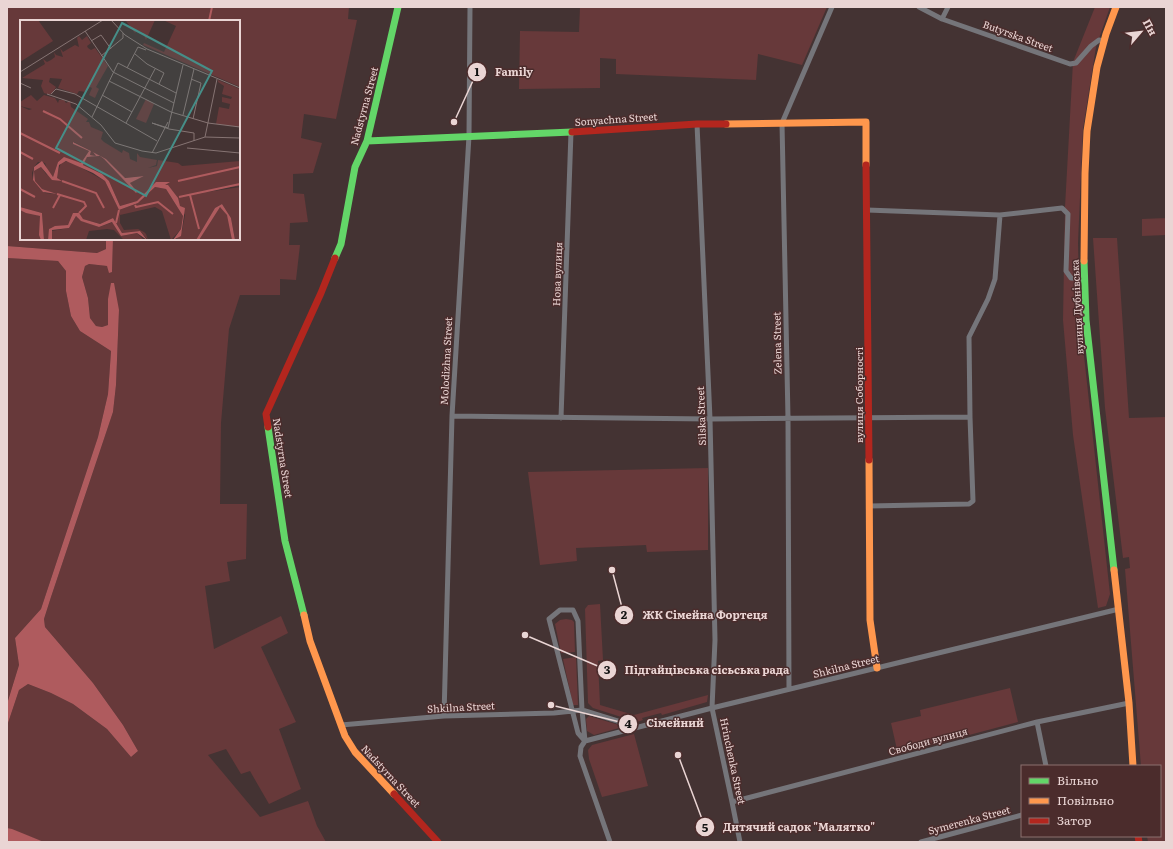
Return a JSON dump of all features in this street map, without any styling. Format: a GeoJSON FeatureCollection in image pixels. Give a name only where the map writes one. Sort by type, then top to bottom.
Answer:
{"type":"FeatureCollection","features":[{"type":"Feature","properties":{"kind":"main road","name":"Nadstyrna Street"},"geometry":{"type":"LineString","coordinates":[[398,7],[367,140],[354,167],[341,244],[266,414],[285,541],[310,641],[345,736],[355,752],[438,842]]}},
{"type":"Feature","properties":{"kind":"main road","name":"вулиця Дубнівська"},"geometry":{"type":"LineString","coordinates":[[1116,7],[1097,67],[1087,130],[1084,279],[1087,327],[1129,703],[1133,765]]}},
{"type":"Feature","properties":{"kind":"main road","name":"Sonyachna Street"},"geometry":{"type":"LineString","coordinates":[[367,140],[571,132],[697,124],[866,122]]}},
{"type":"Feature","properties":{"kind":"main road","name":"вулиця Соборності"},"geometry":{"type":"LineString","coordinates":[[866,122],[870,620],[877,668]]}},
{"type":"Feature","properties":{"kind":"street","name":"Molodizhna Street"},"geometry":{"type":"LineString","coordinates":[[444,716],[452,416],[469,136],[470,7]]}},
{"type":"Feature","properties":{"kind":"street","name":"Zelena Street"},"geometry":{"type":"LineString","coordinates":[[789,689],[788,418],[782,123],[832,7]]}},
{"type":"Feature","properties":{"kind":"street","name":"Butyrska Street"},"geometry":{"type":"LineString","coordinates":[[919,7],[942,19],[1070,64],[1076,63],[1091,46],[1099,40],[1104,41]]}},
{"type":"Feature","properties":{"kind":"street"},"geometry":{"type":"LineString","coordinates":[[942,19],[948,7]]}},
{"type":"Feature","properties":{"kind":"street","name":"Silska Street"},"geometry":{"type":"LineString","coordinates":[[697,124],[710,419],[715,640],[712,708]]}},
{"type":"Feature","properties":{"kind":"street","name":"Нова вулиця"},"geometry":{"type":"LineString","coordinates":[[561,418],[571,132]]}},
{"type":"Feature","properties":{"kind":"street"},"geometry":{"type":"LineString","coordinates":[[867,210],[1000,215],[1062,208],[1068,214],[1066,271],[1071,278],[1084,279]]}},
{"type":"Feature","properties":{"kind":"street"},"geometry":{"type":"LineString","coordinates":[[869,506],[969,504],[973,501],[969,337],[988,299],[995,279],[1000,215]]}},
{"type":"Feature","properties":{"kind":"street"},"geometry":{"type":"LineString","coordinates":[[452,416],[710,419],[970,417]]}},
{"type":"Feature","properties":{"kind":"street","name":"Shkilna Street"},"geometry":{"type":"LineString","coordinates":[[585,741],[712,708],[1119,609]]}},
{"type":"Feature","properties":{"kind":"street"},"geometry":{"type":"LineString","coordinates":[[585,741],[578,733],[549,620],[560,610],[573,610],[578,621],[585,741],[581,747],[580,756],[610,842]]}},
{"type":"Feature","properties":{"kind":"street","name":"Свободи вулиця"},"geometry":{"type":"LineString","coordinates":[[732,802],[1038,722],[1129,703]]}},
{"type":"Feature","properties":{"kind":"street","name":"Hrinchenka Street"},"geometry":{"type":"LineString","coordinates":[[712,708],[740,842]]}},
{"type":"Feature","properties":{"kind":"street"},"geometry":{"type":"LineString","coordinates":[[582,710],[638,727]]}},
{"type":"Feature","properties":{"kind":"street","name":"Shkilna Street"},"geometry":{"type":"LineString","coordinates":[[341,725],[444,716],[572,712],[582,710]]}},
{"type":"Feature","properties":{"kind":"street"},"geometry":{"type":"LineString","coordinates":[[1038,722],[1046,765]]}},
{"type":"Feature","properties":{"kind":"street","name":"Symerenka Street"},"geometry":{"type":"LineString","coordinates":[[921,842],[1021,815]]}},
{"type":"Feature","properties":{"kind":"shaded area"},"geometry":{"type":"Polygon","coordinates":[[[7,7],[349,7],[348,19],[357,20],[336,119],[304,114],[301,138],[322,143],[313,173],[293,174],[293,193],[304,194],[308,222],[290,223],[289,245],[300,245],[296,280],[280,279],[280,295],[240,295],[229,329],[221,423],[220,504],[247,504],[246,559],[227,562],[230,581],[205,586],[214,649],[281,616],[288,633],[261,647],[296,722],[279,729],[301,789],[269,804],[250,771],[241,774],[226,749],[208,755],[260,817],[308,801],[317,826],[326,842],[44,842],[7,828],[7,726],[19,690],[28,684],[73,704],[107,729],[131,757],[138,751],[123,725],[93,683],[45,627],[44,619],[113,412],[116,385],[119,310],[108,299],[108,325],[102,327],[96,326],[90,318],[88,298],[82,277],[85,266],[89,264],[107,266],[112,272],[113,240],[240,240],[240,20],[20,20],[20,240],[106,240],[106,249],[97,253],[7,246],[7,7]]]}},
{"type":"Feature","properties":{"kind":"shaded area"},"geometry":{"type":"Polygon","coordinates":[[[580,7],[827,7],[802,65],[758,54],[756,80],[616,74],[616,59],[600,58],[600,88],[519,89],[520,31],[579,32],[580,7]]]}},
{"type":"Feature","properties":{"kind":"shaded area"},"geometry":{"type":"Polygon","coordinates":[[[1095,7],[1110,7],[1096,47],[1083,129],[1078,243],[1080,319],[1110,594],[1106,606],[1098,608],[1073,435],[1063,320],[1065,207],[1073,62],[1095,7]]]}},
{"type":"Feature","properties":{"kind":"shaded area"},"geometry":{"type":"Polygon","coordinates":[[[1165,195],[1166,195],[1166,218],[1165,195]]]}},
{"type":"Feature","properties":{"kind":"shaded area"},"geometry":{"type":"Polygon","coordinates":[[[1166,218],[1166,235],[1142,236],[1142,219],[1166,218]]]}},
{"type":"Feature","properties":{"kind":"shaded area"},"geometry":{"type":"Polygon","coordinates":[[[1093,238],[1117,238],[1129,418],[1166,417],[1166,842],[1148,842],[1147,837],[1161,837],[1161,765],[1141,765],[1125,569],[1130,568],[1129,557],[1123,558],[1105,408],[1093,238]]]}},
{"type":"Feature","properties":{"kind":"shaded area"},"geometry":{"type":"Polygon","coordinates":[[[106,240],[113,240],[112,272],[109,273],[107,266],[89,264],[85,266],[82,277],[88,298],[90,318],[96,326],[102,327],[108,325],[108,299],[111,283],[114,283],[119,310],[116,385],[113,412],[44,619],[45,627],[93,683],[123,725],[138,751],[131,757],[107,729],[73,704],[28,684],[19,690],[7,726],[7,704],[19,665],[15,638],[41,609],[98,437],[108,394],[111,351],[80,331],[71,316],[66,291],[66,271],[58,261],[7,258],[7,246],[97,253],[106,249],[106,240]]]}},
{"type":"Feature","properties":{"kind":"shaded area"},"geometry":{"type":"Polygon","coordinates":[[[7,258],[58,261],[66,271],[66,291],[71,316],[80,331],[111,351],[108,394],[98,437],[41,609],[15,638],[19,665],[7,704],[7,258]]]}},
{"type":"Feature","properties":{"kind":"shaded area"},"geometry":{"type":"Polygon","coordinates":[[[708,468],[708,550],[647,552],[646,545],[576,548],[577,561],[540,565],[528,472],[708,468]]]}},
{"type":"Feature","properties":{"kind":"shaded area"},"geometry":{"type":"Polygon","coordinates":[[[600,604],[603,660],[598,661],[600,705],[634,715],[708,695],[707,702],[662,715],[661,713],[642,718],[643,720],[637,722],[593,708],[588,703],[585,609],[588,605],[600,604]]]}},
{"type":"Feature","properties":{"kind":"shaded area"},"geometry":{"type":"Polygon","coordinates":[[[566,619],[574,622],[575,652],[561,653],[555,624],[560,620],[566,619]]]}},
{"type":"Feature","properties":{"kind":"shaded area"},"geometry":{"type":"Polygon","coordinates":[[[576,657],[578,705],[573,705],[563,659],[576,657]]]}},
{"type":"Feature","properties":{"kind":"shaded area"},"geometry":{"type":"Polygon","coordinates":[[[1010,688],[1018,722],[898,754],[891,723],[921,716],[920,710],[1010,688]]]}},
{"type":"Feature","properties":{"kind":"shaded area"},"geometry":{"type":"Polygon","coordinates":[[[589,716],[619,725],[619,728],[594,735],[587,731],[586,719],[589,716]]]}},
{"type":"Feature","properties":{"kind":"shaded area"},"geometry":{"type":"Polygon","coordinates":[[[634,734],[648,786],[602,797],[589,759],[588,750],[592,745],[634,734]]]}},
{"type":"Feature","properties":{"kind":"shaded area"},"geometry":{"type":"Polygon","coordinates":[[[7,828],[12,829],[44,842],[7,842],[7,828]]]}},
{"type":"Feature","properties":{"kind":"waterway"},"geometry":{"type":"LineString","coordinates":[[209,20],[212,7]]}},
{"type":"Feature","properties":{"kind":"traffic: fast"},"geometry":{"type":"LineString","coordinates":[[335,258],[341,244],[355,167],[367,141],[398,7]]}},
{"type":"Feature","properties":{"kind":"traffic: fast"},"geometry":{"type":"LineString","coordinates":[[367,141],[572,132]]}},
{"type":"Feature","properties":{"kind":"traffic: fast"},"geometry":{"type":"LineString","coordinates":[[1084,261],[1086,320],[1114,570]]}},
{"type":"Feature","properties":{"kind":"traffic: fast"},"geometry":{"type":"LineString","coordinates":[[268,427],[285,541],[304,615]]}},
{"type":"Feature","properties":{"kind":"traffic: slow"},"geometry":{"type":"LineString","coordinates":[[1084,261],[1087,131],[1097,67],[1106,34],[1116,7]]}},
{"type":"Feature","properties":{"kind":"traffic: slow"},"geometry":{"type":"LineString","coordinates":[[726,124],[866,122],[866,165]]}},
{"type":"Feature","properties":{"kind":"traffic: slow"},"geometry":{"type":"LineString","coordinates":[[869,460],[870,620],[877,668]]}},
{"type":"Feature","properties":{"kind":"traffic: slow"},"geometry":{"type":"LineString","coordinates":[[1114,570],[1129,703],[1133,765]]}},
{"type":"Feature","properties":{"kind":"traffic: slow"},"geometry":{"type":"LineString","coordinates":[[304,615],[310,641],[345,736],[355,752],[394,794]]}},
{"type":"Feature","properties":{"kind":"traffic: jam"},"geometry":{"type":"LineString","coordinates":[[572,132],[697,124],[726,124]]}},
{"type":"Feature","properties":{"kind":"traffic: jam"},"geometry":{"type":"LineString","coordinates":[[866,165],[869,460]]}},
{"type":"Feature","properties":{"kind":"traffic: jam"},"geometry":{"type":"LineString","coordinates":[[268,427],[266,414],[321,293],[335,258]]}},
{"type":"Feature","properties":{"kind":"traffic: jam"},"geometry":{"type":"LineString","coordinates":[[394,794],[438,842]]}},
{"type":"Feature","properties":{"kind":"traffic: jam"},"geometry":{"type":"LineString","coordinates":[[1138,837],[1139,842]]}},
{"type":"Feature","properties":{"kind":"place","name":"Family"},"geometry":{"type":"Point","coordinates":[454,122]}},
{"type":"Feature","properties":{"kind":"place","name":"ЖК Сімейна Фортеця"},"geometry":{"type":"Point","coordinates":[612,570]}},
{"type":"Feature","properties":{"kind":"place","name":"Підгайцівська сісьська рада"},"geometry":{"type":"Point","coordinates":[525,635]}},
{"type":"Feature","properties":{"kind":"place","name":"Сімейний"},"geometry":{"type":"Point","coordinates":[551,705]}},
{"type":"Feature","properties":{"kind":"place","name":"Дитячий садок \"Малятко\""},"geometry":{"type":"Point","coordinates":[678,755]}}]}
